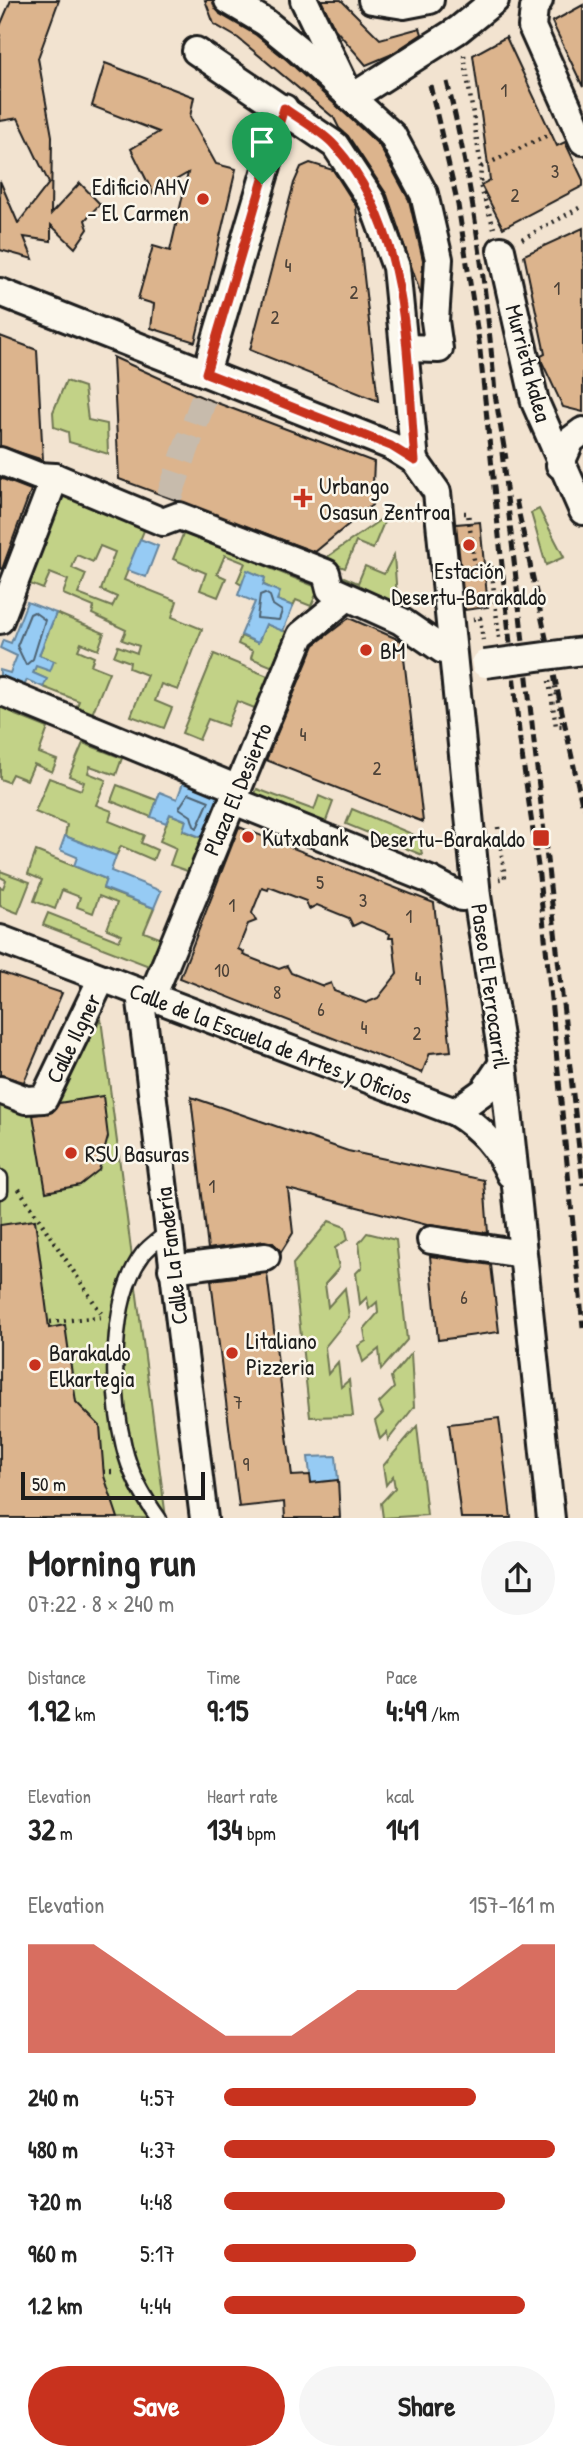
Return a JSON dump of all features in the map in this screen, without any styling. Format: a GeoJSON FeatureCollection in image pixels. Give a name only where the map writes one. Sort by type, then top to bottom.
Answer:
{"type":"FeatureCollection","features":[{"type":"Feature","properties":{"kind":"street"},"geometry":{"type":"LineString","coordinates":[[228,0],[265,22],[297,48],[392,135],[424,194],[439,259],[435,321],[439,349],[405,348]]}},
{"type":"Feature","properties":{"kind":"street"},"geometry":{"type":"LineString","coordinates":[[304,0],[351,98]]}},
{"type":"Feature","properties":{"kind":"street"},"geometry":{"type":"LineString","coordinates":[[372,0],[404,5],[430,0]]}},
{"type":"Feature","properties":{"kind":"street"},"geometry":{"type":"LineString","coordinates":[[351,98],[458,30],[495,0]]}},
{"type":"Feature","properties":{"kind":"street"},"geometry":{"type":"LineString","coordinates":[[539,0],[534,8],[532,27],[579,131]]}},
{"type":"Feature","properties":{"kind":"street"},"geometry":{"type":"LineString","coordinates":[[196,51],[335,145],[372,201],[396,267],[415,461]]}},
{"type":"Feature","properties":{"kind":"street"},"geometry":{"type":"LineString","coordinates":[[206,373],[284,108]]}},
{"type":"Feature","properties":{"kind":"street","name":"Murrieta kalea"},"geometry":{"type":"LineString","coordinates":[[501,250],[535,402],[560,465],[583,510]]}},
{"type":"Feature","properties":{"kind":"street"},"geometry":{"type":"LineString","coordinates":[[0,292],[391,446],[415,461]]}},
{"type":"Feature","properties":{"kind":"street"},"geometry":{"type":"LineString","coordinates":[[560,465],[571,440],[583,431]]}},
{"type":"Feature","properties":{"kind":"street"},"geometry":{"type":"LineString","coordinates":[[0,461],[37,476],[55,477],[163,522],[179,516],[326,573],[330,589],[401,621],[443,650]]}},
{"type":"Feature","properties":{"kind":"street","name":"Paseo El Ferrocarril"},"geometry":{"type":"LineString","coordinates":[[415,461],[436,492],[477,896],[503,1063],[551,1518]]}},
{"type":"Feature","properties":{"kind":"street"},"geometry":{"type":"LineString","coordinates":[[0,620],[55,477]]}},
{"type":"Feature","properties":{"kind":"street","name":"Plaza El Desierto"},"geometry":{"type":"LineString","coordinates":[[146,995],[236,795],[301,635],[346,597]]}},
{"type":"Feature","properties":{"kind":"street"},"geometry":{"type":"LineString","coordinates":[[485,664],[583,651]]}},
{"type":"Feature","properties":{"kind":"street"},"geometry":{"type":"LineString","coordinates":[[0,691],[430,880],[461,897]]}},
{"type":"Feature","properties":{"kind":"street","name":"Calle de la Escuela de Artes y Oficios"},"geometry":{"type":"LineString","coordinates":[[0,939],[455,1112],[486,1135],[500,1153],[514,1182]]}},
{"type":"Feature","properties":{"kind":"street","name":"Calle Ilgner"},"geometry":{"type":"LineString","coordinates":[[0,1090],[35,1099],[102,978]]}},
{"type":"Feature","properties":{"kind":"street","name":"Calle La Fandería"},"geometry":{"type":"LineString","coordinates":[[146,995],[167,1233],[204,1518]]}},
{"type":"Feature","properties":{"kind":"street"},"geometry":{"type":"LineString","coordinates":[[455,1112],[484,1091],[503,1063]]}},
{"type":"Feature","properties":{"kind":"street"},"geometry":{"type":"LineString","coordinates":[[431,1240],[522,1254]]}},
{"type":"Feature","properties":{"kind":"street"},"geometry":{"type":"LineString","coordinates":[[172,1269],[266,1257]]}},
{"type":"Feature","properties":{"kind":"lane"},"geometry":{"type":"LineString","coordinates":[[0,1178],[0,1191]]}},
{"type":"Feature","properties":{"kind":"lane"},"geometry":{"type":"LineString","coordinates":[[159,1518],[142,1494],[124,1448],[115,1396],[115,1351],[120,1313],[143,1254],[167,1233]]}},
{"type":"Feature","properties":{"kind":"path"},"geometry":{"type":"LineString","coordinates":[[458,30],[481,167],[480,185],[501,250],[583,206]]}},
{"type":"Feature","properties":{"kind":"path"},"geometry":{"type":"LineString","coordinates":[[481,167],[579,131]]}},
{"type":"Feature","properties":{"kind":"path"},"geometry":{"type":"LineString","coordinates":[[460,514],[468,513],[475,568],[491,565],[499,640]]}},
{"type":"Feature","properties":{"kind":"path"},"geometry":{"type":"LineString","coordinates":[[552,681],[563,726],[556,726],[552,681]]}},
{"type":"Feature","properties":{"kind":"path"},"geometry":{"type":"LineString","coordinates":[[15,1184],[104,1317]]}},
{"type":"Feature","properties":{"kind":"path"},"geometry":{"type":"LineString","coordinates":[[50,1322],[120,1313]]}},
{"type":"Feature","properties":{"kind":"green space"},"geometry":{"type":"Polygon","coordinates":[[[66,381],[84,387],[88,420],[107,424],[108,454],[69,442],[68,432],[54,427],[53,412],[66,381]]]}},
{"type":"Feature","properties":{"kind":"green space"},"geometry":{"type":"Polygon","coordinates":[[[63,489],[147,523],[124,580],[177,601],[172,617],[202,629],[178,690],[161,684],[155,701],[172,708],[164,728],[131,716],[147,675],[129,668],[130,662],[114,656],[118,646],[137,653],[139,646],[122,640],[126,630],[92,614],[94,607],[63,594],[68,580],[50,573],[43,589],[25,582],[63,489]],[[100,546],[93,562],[77,555],[72,568],[86,574],[78,594],[112,607],[117,597],[101,590],[115,552],[100,546]]]}},
{"type":"Feature","properties":{"kind":"green space"},"geometry":{"type":"Polygon","coordinates":[[[539,509],[564,557],[546,565],[531,513],[539,509]]]}},
{"type":"Feature","properties":{"kind":"green space"},"geometry":{"type":"Polygon","coordinates":[[[387,515],[373,549],[356,542],[345,568],[323,560],[387,515]]]}},
{"type":"Feature","properties":{"kind":"green space"},"geometry":{"type":"Polygon","coordinates":[[[186,527],[272,558],[269,568],[319,588],[311,606],[296,600],[293,606],[277,600],[279,592],[262,584],[264,577],[248,571],[242,585],[237,582],[245,563],[225,555],[217,574],[226,578],[218,597],[200,590],[206,573],[173,559],[186,527]]]}},
{"type":"Feature","properties":{"kind":"green space"},"geometry":{"type":"Polygon","coordinates":[[[394,555],[398,612],[339,586],[344,577],[358,583],[365,566],[384,574],[394,555]]]}},
{"type":"Feature","properties":{"kind":"green space"},"geometry":{"type":"Polygon","coordinates":[[[56,613],[104,633],[98,650],[81,643],[78,650],[94,657],[91,665],[109,672],[88,724],[72,718],[79,701],[43,687],[46,679],[33,673],[36,665],[54,661],[39,655],[56,613]]]}},
{"type":"Feature","properties":{"kind":"green space"},"geometry":{"type":"Polygon","coordinates":[[[266,624],[292,634],[278,669],[251,658],[253,651],[238,644],[241,636],[258,643],[266,624]]]}},
{"type":"Feature","properties":{"kind":"green space"},"geometry":{"type":"Polygon","coordinates":[[[214,654],[275,679],[262,711],[237,701],[227,726],[208,719],[199,740],[182,733],[214,654]]]}},
{"type":"Feature","properties":{"kind":"green space"},"geometry":{"type":"Polygon","coordinates":[[[0,695],[20,703],[15,715],[48,728],[39,753],[57,760],[52,772],[34,764],[27,780],[12,774],[8,782],[0,779],[0,695]]]}},
{"type":"Feature","properties":{"kind":"green space"},"geometry":{"type":"Polygon","coordinates":[[[83,743],[122,758],[116,775],[90,766],[88,773],[106,780],[96,805],[112,811],[109,821],[144,835],[141,843],[157,850],[153,860],[121,846],[116,856],[65,836],[67,825],[35,812],[49,778],[81,790],[84,782],[69,776],[83,743]]]}},
{"type":"Feature","properties":{"kind":"green space"},"geometry":{"type":"Polygon","coordinates":[[[117,785],[157,800],[151,817],[111,801],[117,785]]]}},
{"type":"Feature","properties":{"kind":"green space"},"geometry":{"type":"Polygon","coordinates":[[[257,789],[314,810],[319,796],[333,802],[323,829],[252,801],[257,789]]]}},
{"type":"Feature","properties":{"kind":"green space"},"geometry":{"type":"Polygon","coordinates":[[[352,809],[419,837],[422,855],[346,824],[352,809]]]}},
{"type":"Feature","properties":{"kind":"green space"},"geometry":{"type":"Polygon","coordinates":[[[170,814],[187,821],[183,831],[203,838],[190,872],[170,865],[176,848],[160,841],[170,814]]]}},
{"type":"Feature","properties":{"kind":"green space"},"geometry":{"type":"Polygon","coordinates":[[[36,851],[106,879],[103,889],[154,908],[144,932],[165,940],[154,968],[43,925],[48,913],[119,941],[122,935],[107,929],[117,903],[99,896],[93,913],[77,907],[80,897],[62,890],[55,909],[34,901],[42,880],[28,874],[36,851]]]}},
{"type":"Feature","properties":{"kind":"green space"},"geometry":{"type":"Polygon","coordinates":[[[0,871],[30,882],[18,913],[0,906],[0,887],[3,888],[6,880],[0,877],[0,871]]]}},
{"type":"Feature","properties":{"kind":"green space"},"geometry":{"type":"Polygon","coordinates":[[[101,1019],[166,1518],[0,1518],[0,1090],[52,1105],[101,1019]]]}},
{"type":"Feature","properties":{"kind":"green space"},"geometry":{"type":"Polygon","coordinates":[[[329,1221],[345,1227],[348,1239],[335,1248],[339,1268],[325,1284],[328,1307],[345,1288],[349,1317],[325,1347],[328,1374],[338,1362],[341,1387],[349,1380],[353,1416],[310,1417],[293,1264],[329,1221]]]}},
{"type":"Feature","properties":{"kind":"green space"},"geometry":{"type":"Polygon","coordinates":[[[367,1233],[396,1240],[407,1340],[381,1370],[379,1349],[363,1362],[358,1346],[366,1341],[364,1329],[378,1313],[377,1302],[369,1309],[367,1297],[360,1304],[356,1273],[362,1267],[359,1243],[367,1233]]]}},
{"type":"Feature","properties":{"kind":"green space"},"geometry":{"type":"Polygon","coordinates":[[[411,1353],[414,1407],[388,1440],[387,1432],[380,1439],[375,1421],[383,1413],[379,1403],[394,1388],[391,1377],[411,1353]]]}},
{"type":"Feature","properties":{"kind":"green space"},"geometry":{"type":"Polygon","coordinates":[[[417,1426],[427,1515],[383,1518],[381,1503],[395,1488],[393,1476],[386,1485],[383,1466],[417,1426]]]}},
{"type":"Feature","properties":{"kind":"water"},"geometry":{"type":"Polygon","coordinates":[[[140,539],[158,546],[146,577],[127,570],[140,539]]]}},
{"type":"Feature","properties":{"kind":"water"},"geometry":{"type":"Polygon","coordinates":[[[247,570],[265,578],[263,585],[280,592],[277,600],[293,606],[283,631],[266,624],[258,643],[241,635],[255,602],[238,595],[247,570]]]}},
{"type":"Feature","properties":{"kind":"water"},"geometry":{"type":"Polygon","coordinates":[[[27,602],[56,613],[39,655],[54,661],[50,671],[36,666],[33,673],[47,679],[43,687],[27,680],[23,688],[0,678],[0,670],[10,673],[17,656],[0,648],[3,640],[11,643],[27,602]]]}},
{"type":"Feature","properties":{"kind":"water"},"geometry":{"type":"Polygon","coordinates":[[[183,783],[219,795],[203,838],[183,830],[186,820],[170,814],[166,823],[151,817],[160,792],[177,799],[183,783]]]}},
{"type":"Feature","properties":{"kind":"water"},"geometry":{"type":"Polygon","coordinates":[[[65,836],[116,856],[111,871],[161,891],[154,908],[103,888],[106,879],[74,866],[77,857],[60,850],[65,836]]]}},
{"type":"Feature","properties":{"kind":"water"},"geometry":{"type":"Polygon","coordinates":[[[336,1456],[338,1480],[311,1483],[308,1457],[336,1456]]]}},
{"type":"Feature","properties":{"kind":"building"},"geometry":{"type":"Polygon","coordinates":[[[11,0],[59,0],[38,58],[52,136],[51,214],[80,183],[100,204],[85,220],[88,229],[75,248],[51,225],[51,241],[24,237],[33,259],[0,250],[0,181],[18,223],[49,183],[18,118],[0,121],[0,26],[11,0]]]}},
{"type":"Feature","properties":{"kind":"building"},"geometry":{"type":"Polygon","coordinates":[[[205,0],[212,0],[220,14],[256,35],[287,60],[379,145],[409,200],[423,260],[421,295],[387,195],[348,136],[339,128],[334,118],[238,38],[214,24],[205,0]]]}},
{"type":"Feature","properties":{"kind":"building"},"geometry":{"type":"Polygon","coordinates":[[[321,0],[341,0],[380,39],[420,28],[422,34],[390,55],[366,65],[335,29],[321,0]]]}},
{"type":"Feature","properties":{"kind":"building"},"geometry":{"type":"Polygon","coordinates":[[[583,5],[583,87],[552,22],[583,5]]]}},
{"type":"Feature","properties":{"kind":"building"},"geometry":{"type":"Polygon","coordinates":[[[506,37],[557,146],[565,142],[583,180],[583,186],[503,228],[481,185],[490,180],[473,55],[506,37]]]}},
{"type":"Feature","properties":{"kind":"building","name":"Edificio AHV - El Carmen"},"geometry":{"type":"Polygon","coordinates":[[[105,63],[194,97],[190,117],[216,164],[236,169],[195,342],[151,328],[154,304],[138,299],[153,246],[170,251],[188,173],[153,193],[131,149],[159,132],[92,106],[105,63]]]}},
{"type":"Feature","properties":{"kind":"building"},"geometry":{"type":"Polygon","coordinates":[[[310,163],[333,170],[356,206],[378,401],[250,350],[294,183],[301,167],[310,163]]]}},
{"type":"Feature","properties":{"kind":"building"},"geometry":{"type":"Polygon","coordinates":[[[583,228],[583,412],[563,407],[542,362],[541,356],[545,354],[524,255],[583,228]]]}},
{"type":"Feature","properties":{"kind":"building"},"geometry":{"type":"Polygon","coordinates":[[[0,336],[37,350],[43,460],[0,446],[0,336]]]}},
{"type":"Feature","properties":{"kind":"building"},"geometry":{"type":"Polygon","coordinates":[[[113,357],[204,398],[374,462],[372,505],[315,552],[119,479],[113,357]]]}},
{"type":"Feature","properties":{"kind":"building"},"geometry":{"type":"Polygon","coordinates":[[[0,478],[31,490],[2,569],[0,568],[0,478]]]}},
{"type":"Feature","properties":{"kind":"building","name":"Estación Desertu-Barakaldo"},"geometry":{"type":"Polygon","coordinates":[[[480,522],[488,607],[465,610],[456,524],[480,522]]]}},
{"type":"Feature","properties":{"kind":"building"},"geometry":{"type":"Polygon","coordinates":[[[349,618],[402,641],[423,822],[266,760],[314,645],[349,618]]]}},
{"type":"Feature","properties":{"kind":"building"},"geometry":{"type":"Polygon","coordinates":[[[239,827],[434,903],[451,1051],[430,1053],[422,1073],[180,978],[239,827]],[[269,887],[268,890],[262,888],[252,913],[256,921],[248,924],[238,949],[244,952],[243,955],[279,969],[287,966],[291,973],[323,986],[331,983],[334,991],[366,1003],[378,998],[397,974],[393,938],[389,938],[390,934],[361,922],[353,926],[349,918],[317,905],[309,909],[306,901],[269,887]]]}},
{"type":"Feature","properties":{"kind":"building"},"geometry":{"type":"Polygon","coordinates":[[[0,972],[62,993],[24,1082],[0,1075],[0,972]]]}},
{"type":"Feature","properties":{"kind":"building","name":"RSU Basuras"},"geometry":{"type":"Polygon","coordinates":[[[103,1096],[108,1137],[99,1170],[80,1185],[46,1192],[33,1115],[52,1112],[59,1103],[103,1096]]]}},
{"type":"Feature","properties":{"kind":"building"},"geometry":{"type":"Polygon","coordinates":[[[191,1097],[348,1151],[484,1180],[488,1233],[427,1225],[288,1189],[293,1233],[281,1252],[273,1243],[265,1241],[208,1249],[191,1097]]]}},
{"type":"Feature","properties":{"kind":"building","name":"Barakaldo Elkartegia"},"geometry":{"type":"Polygon","coordinates":[[[35,1220],[49,1328],[65,1325],[76,1402],[100,1426],[104,1476],[118,1518],[0,1518],[0,1225],[35,1220]]]}},
{"type":"Feature","properties":{"kind":"building"},"geometry":{"type":"Polygon","coordinates":[[[430,1256],[491,1265],[499,1332],[438,1340],[430,1256]]]}},
{"type":"Feature","properties":{"kind":"building"},"geometry":{"type":"Polygon","coordinates":[[[267,1273],[292,1476],[310,1475],[311,1483],[338,1480],[340,1518],[285,1518],[284,1502],[239,1507],[211,1280],[267,1273]]]}},
{"type":"Feature","properties":{"kind":"building"},"geometry":{"type":"Polygon","coordinates":[[[499,1418],[511,1518],[461,1518],[449,1424],[499,1418]]]}},
{"type":"Feature","properties":{"kind":"tunnel"},"geometry":{"type":"LineString","coordinates":[[169,497],[204,398]]}},
{"type":"Feature","properties":{"kind":"railway"},"geometry":{"type":"LineString","coordinates":[[447,82],[477,236],[495,393]]}},
{"type":"Feature","properties":{"kind":"railway"},"geometry":{"type":"LineString","coordinates":[[430,85],[458,205],[479,341],[520,741],[538,866],[583,1327]]}},
{"type":"Feature","properties":{"kind":"railway"},"geometry":{"type":"LineString","coordinates":[[495,394],[506,459]]}},
{"type":"Feature","properties":{"kind":"railway"},"geometry":{"type":"LineString","coordinates":[[502,452],[583,1185]]}},
{"type":"Feature","properties":{"kind":"railway"},"geometry":{"type":"LineString","coordinates":[[516,500],[583,808]]}},
{"type":"Feature","properties":{"kind":"place","name":"Edificio AHV - El Carmen"},"geometry":{"type":"Point","coordinates":[203,199]}},
{"type":"Feature","properties":{"kind":"place","name":"Urbango Osasun Zentroa"},"geometry":{"type":"Point","coordinates":[303,498]}},
{"type":"Feature","properties":{"kind":"place","name":"Estación Desertu-Barakaldo"},"geometry":{"type":"Point","coordinates":[469,545]}},
{"type":"Feature","properties":{"kind":"place","name":"BM"},"geometry":{"type":"Point","coordinates":[366,650]}},
{"type":"Feature","properties":{"kind":"place","name":"Kutxabank"},"geometry":{"type":"Point","coordinates":[248,837]}},
{"type":"Feature","properties":{"kind":"place","name":"Desertu-Barakaldo"},"geometry":{"type":"Point","coordinates":[541,838]}},
{"type":"Feature","properties":{"kind":"place","name":"RSU Basuras"},"geometry":{"type":"Point","coordinates":[71,1153]}},
{"type":"Feature","properties":{"kind":"place","name":"Litaliano Pizzeria"},"geometry":{"type":"Point","coordinates":[232,1353]}},
{"type":"Feature","properties":{"kind":"place","name":"Barakaldo Elkartegia"},"geometry":{"type":"Point","coordinates":[35,1365]}},
{"type":"Feature","properties":{"kind":"route"},"geometry":{"type":"LineString","coordinates":[[284,108],[335,145],[372,201],[396,267],[415,461],[391,446],[206,373],[262,184],[284,108]]}}]}
